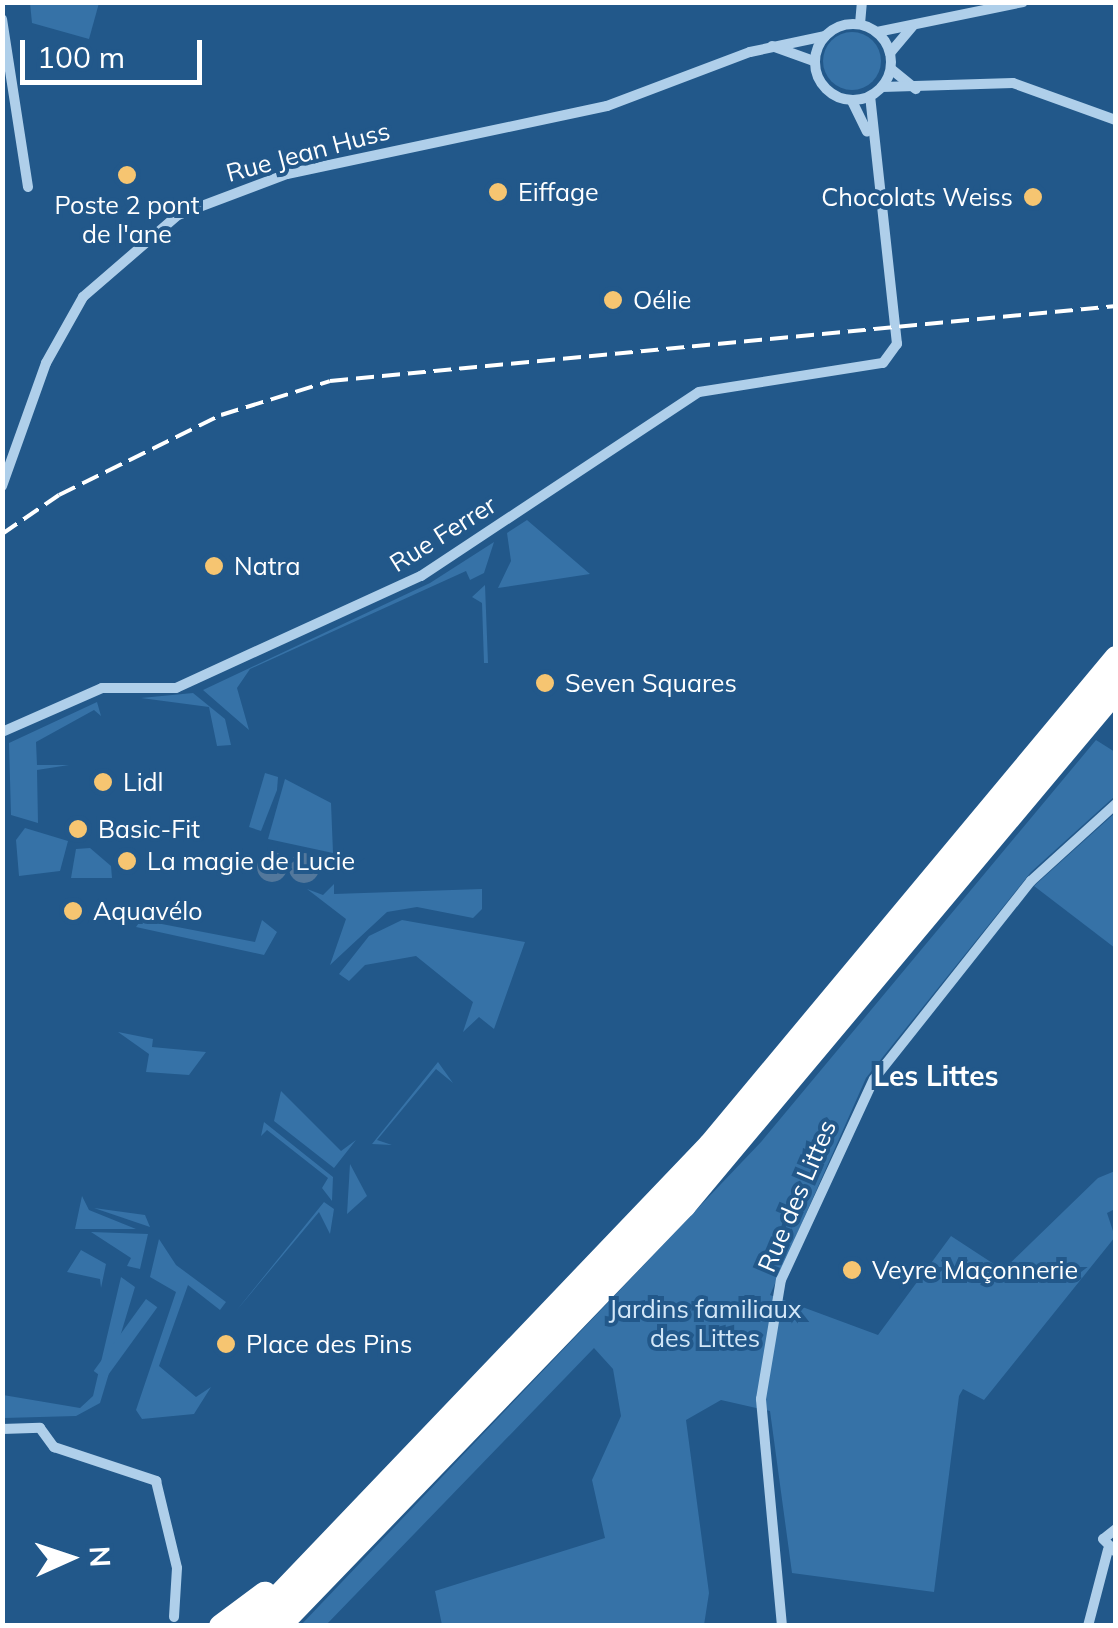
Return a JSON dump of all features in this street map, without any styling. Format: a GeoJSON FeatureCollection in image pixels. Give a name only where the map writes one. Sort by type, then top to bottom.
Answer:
{"type":"FeatureCollection","features":[{"type":"Feature","properties":{"kind":"highway"},"geometry":{"type":"LineString","coordinates":[[250,1626],[710,1145],[1116,658]]}},
{"type":"Feature","properties":{"kind":"highway"},"geometry":{"type":"LineString","coordinates":[[277,1626],[683,1205],[1116,688]]}},
{"type":"Feature","properties":{"kind":"highway"},"geometry":{"type":"LineString","coordinates":[[221,1626],[311,1566]]}},
{"type":"Feature","properties":{"kind":"street"},"geometry":{"type":"LineString","coordinates":[[860,24],[862,2]]}},
{"type":"Feature","properties":{"kind":"street"},"geometry":{"type":"LineString","coordinates":[[877,32],[1023,2]]}},
{"type":"Feature","properties":{"kind":"street"},"geometry":{"type":"LineString","coordinates":[[2,19],[28,186]]}},
{"type":"Feature","properties":{"kind":"street"},"geometry":{"type":"LineString","coordinates":[[771,46],[814,61],[829,93],[852,101],[870,96],[882,86],[890,68],[890,52],[877,32],[860,24],[824,36],[814,61]]}},
{"type":"Feature","properties":{"kind":"street"},"geometry":{"type":"LineString","coordinates":[[890,52],[914,25]]}},
{"type":"Feature","properties":{"kind":"street","name":"Rue Jean Huss"},"geometry":{"type":"LineString","coordinates":[[2,486],[46,363],[82,298],[178,215],[287,174],[606,106],[771,46],[824,36]]}},
{"type":"Feature","properties":{"kind":"street"},"geometry":{"type":"LineString","coordinates":[[890,68],[917,90]]}},
{"type":"Feature","properties":{"kind":"street"},"geometry":{"type":"LineString","coordinates":[[882,86],[917,90],[1013,84],[1116,120]]}},
{"type":"Feature","properties":{"kind":"street"},"geometry":{"type":"LineString","coordinates":[[870,96],[870,137]]}},
{"type":"Feature","properties":{"kind":"street"},"geometry":{"type":"LineString","coordinates":[[852,101],[870,137]]}},
{"type":"Feature","properties":{"kind":"street","name":"Rue Ferrer"},"geometry":{"type":"LineString","coordinates":[[2,732],[102,688],[176,688],[421,576],[699,392],[872,368],[892,353],[870,137]]}},
{"type":"Feature","properties":{"kind":"street","name":"Rue des Littes"},"geometry":{"type":"LineString","coordinates":[[782,1626],[761,1399],[780,1280],[874,1079],[1020,897],[1116,804]]}},
{"type":"Feature","properties":{"kind":"street"},"geometry":{"type":"LineString","coordinates":[[2,1429],[40,1428],[54,1447],[156,1480],[177,1568],[174,1616]]}},
{"type":"Feature","properties":{"kind":"street"},"geometry":{"type":"LineString","coordinates":[[1088,1626],[1112,1551],[1104,1535],[1116,1528]]}},
{"type":"Feature","properties":{"kind":"green space"},"geometry":{"type":"Polygon","coordinates":[[[30,3],[99,3],[89,39],[32,23],[30,3]]]}},
{"type":"Feature","properties":{"kind":"green space"},"geometry":{"type":"Polygon","coordinates":[[[852,32],[873,40],[881,61],[873,82],[852,90],[831,82],[823,61],[831,40],[852,32]]]}},
{"type":"Feature","properties":{"kind":"green space"},"geometry":{"type":"Polygon","coordinates":[[[527,520],[590,574],[498,588],[511,561],[507,533],[527,520]]]}},
{"type":"Feature","properties":{"kind":"green space"},"geometry":{"type":"Polygon","coordinates":[[[494,542],[484,573],[470,580],[466,571],[250,669],[237,688],[249,730],[203,690],[430,583],[494,542]]]}},
{"type":"Feature","properties":{"kind":"green space"},"geometry":{"type":"Polygon","coordinates":[[[485,585],[488,663],[484,663],[482,603],[472,597],[485,585]]]}},
{"type":"Feature","properties":{"kind":"green space"},"geometry":{"type":"Polygon","coordinates":[[[193,693],[225,719],[231,745],[217,746],[209,707],[141,698],[193,693]]]}},
{"type":"Feature","properties":{"kind":"green space"},"geometry":{"type":"Polygon","coordinates":[[[97,702],[101,716],[94,710],[36,742],[37,765],[69,765],[37,770],[38,823],[11,815],[9,743],[97,702]]]}},
{"type":"Feature","properties":{"kind":"green space","name":"Jardins familiaux des Littes"},"geometry":{"type":"Polygon","coordinates":[[[1096,740],[1115,752],[1115,796],[1031,872],[866,1078],[770,1295],[878,1335],[951,1236],[1003,1270],[1098,1178],[1115,1171],[1115,1209],[1107,1213],[1115,1237],[984,1400],[963,1389],[959,1396],[934,1592],[792,1573],[770,1411],[721,1400],[686,1420],[709,1593],[704,1625],[442,1625],[435,1591],[605,1538],[592,1480],[621,1416],[613,1369],[594,1348],[326,1625],[300,1626],[761,1142],[1096,740]]]}},
{"type":"Feature","properties":{"kind":"green space"},"geometry":{"type":"Polygon","coordinates":[[[265,773],[278,777],[261,831],[249,827],[265,773]]]}},
{"type":"Feature","properties":{"kind":"green space"},"geometry":{"type":"Polygon","coordinates":[[[285,779],[331,803],[333,853],[268,839],[285,779]]]}},
{"type":"Feature","properties":{"kind":"green space"},"geometry":{"type":"Polygon","coordinates":[[[1115,813],[1115,948],[1034,886],[1115,813]]]}},
{"type":"Feature","properties":{"kind":"green space"},"geometry":{"type":"Polygon","coordinates":[[[25,828],[68,841],[60,871],[19,876],[16,840],[25,828]]]}},
{"type":"Feature","properties":{"kind":"green space"},"geometry":{"type":"Polygon","coordinates":[[[90,848],[111,866],[112,878],[71,878],[76,849],[90,848]]]}},
{"type":"Feature","properties":{"kind":"green space"},"geometry":{"type":"Polygon","coordinates":[[[334,884],[334,894],[482,889],[482,909],[473,918],[417,907],[387,912],[330,965],[346,919],[307,889],[323,895],[334,884]]]}},
{"type":"Feature","properties":{"kind":"green space"},"geometry":{"type":"Polygon","coordinates":[[[141,920],[255,942],[262,920],[277,932],[264,955],[136,927],[141,920]]]}},
{"type":"Feature","properties":{"kind":"green space"},"geometry":{"type":"Polygon","coordinates":[[[402,920],[525,942],[494,1029],[479,1017],[463,1032],[473,1002],[416,956],[365,965],[349,981],[339,974],[369,936],[402,920]]]}},
{"type":"Feature","properties":{"kind":"green space"},"geometry":{"type":"Polygon","coordinates":[[[118,1032],[153,1039],[152,1047],[206,1052],[189,1075],[146,1072],[149,1054],[118,1032]]]}},
{"type":"Feature","properties":{"kind":"green space"},"geometry":{"type":"Polygon","coordinates":[[[438,1062],[453,1083],[436,1069],[377,1140],[392,1145],[372,1144],[438,1062]]]}},
{"type":"Feature","properties":{"kind":"green space"},"geometry":{"type":"Polygon","coordinates":[[[281,1091],[341,1151],[356,1140],[334,1168],[274,1121],[281,1091]]]}},
{"type":"Feature","properties":{"kind":"green space"},"geometry":{"type":"Polygon","coordinates":[[[264,1122],[333,1177],[332,1201],[322,1188],[328,1178],[267,1130],[261,1136],[264,1122]]]}},
{"type":"Feature","properties":{"kind":"green space"},"geometry":{"type":"Polygon","coordinates":[[[350,1164],[367,1196],[347,1214],[350,1164]]]}},
{"type":"Feature","properties":{"kind":"green space"},"geometry":{"type":"Polygon","coordinates":[[[82,1196],[89,1210],[136,1229],[75,1229],[82,1196]]]}},
{"type":"Feature","properties":{"kind":"green space"},"geometry":{"type":"Polygon","coordinates":[[[324,1202],[334,1209],[330,1234],[319,1212],[236,1311],[324,1202]]]}},
{"type":"Feature","properties":{"kind":"green space"},"geometry":{"type":"Polygon","coordinates":[[[94,1208],[145,1215],[150,1227],[94,1208]]]}},
{"type":"Feature","properties":{"kind":"green space"},"geometry":{"type":"Polygon","coordinates":[[[91,1232],[148,1234],[140,1269],[127,1266],[131,1258],[91,1232]]]}},
{"type":"Feature","properties":{"kind":"green space"},"geometry":{"type":"Polygon","coordinates":[[[159,1239],[176,1265],[226,1302],[220,1310],[188,1285],[159,1366],[196,1397],[211,1387],[194,1414],[142,1419],[136,1410],[176,1292],[150,1277],[159,1239]]]}},
{"type":"Feature","properties":{"kind":"green space"},"geometry":{"type":"Polygon","coordinates":[[[81,1250],[106,1264],[101,1288],[100,1279],[67,1272],[81,1250]]]}},
{"type":"Feature","properties":{"kind":"green space"},"geometry":{"type":"Polygon","coordinates":[[[121,1277],[135,1287],[100,1403],[76,1416],[4,1418],[3,1395],[80,1408],[93,1396],[121,1277]]]}},
{"type":"Feature","properties":{"kind":"green space"},"geometry":{"type":"Polygon","coordinates":[[[146,1299],[157,1307],[105,1379],[94,1371],[146,1299]]]}},
{"type":"Feature","properties":{"kind":"shaded area"},"geometry":{"type":"Polygon","coordinates":[[[272,852],[283,856],[287,867],[283,878],[272,882],[261,878],[257,867],[261,856],[272,852]]]}},
{"type":"Feature","properties":{"kind":"shaded area"},"geometry":{"type":"Polygon","coordinates":[[[304,853],[318,862],[319,868],[310,882],[304,883],[290,874],[289,868],[298,854],[304,853]]]}},
{"type":"Feature","properties":{"kind":"railway"},"geometry":{"type":"LineString","coordinates":[[2,534],[59,495],[221,415],[330,381],[1116,306]]}},
{"type":"Feature","properties":{"kind":"place","name":"Poste 2 pont de l'ane"},"geometry":{"type":"Point","coordinates":[127,175]}},
{"type":"Feature","properties":{"kind":"place","name":"Eiffage"},"geometry":{"type":"Point","coordinates":[498,192]}},
{"type":"Feature","properties":{"kind":"place","name":"Chocolats Weiss"},"geometry":{"type":"Point","coordinates":[1033,197]}},
{"type":"Feature","properties":{"kind":"place","name":"Oélie"},"geometry":{"type":"Point","coordinates":[613,300]}},
{"type":"Feature","properties":{"kind":"place","name":"Natra"},"geometry":{"type":"Point","coordinates":[214,566]}},
{"type":"Feature","properties":{"kind":"place","name":"Seven Squares"},"geometry":{"type":"Point","coordinates":[545,683]}},
{"type":"Feature","properties":{"kind":"place","name":"Lidl"},"geometry":{"type":"Point","coordinates":[103,782]}},
{"type":"Feature","properties":{"kind":"place","name":"Basic-Fit"},"geometry":{"type":"Point","coordinates":[78,829]}},
{"type":"Feature","properties":{"kind":"place","name":"La magie de Lucie"},"geometry":{"type":"Point","coordinates":[127,861]}},
{"type":"Feature","properties":{"kind":"place","name":"Aquavélo"},"geometry":{"type":"Point","coordinates":[73,911]}},
{"type":"Feature","properties":{"kind":"place","name":"Veyre Maçonnerie"},"geometry":{"type":"Point","coordinates":[852,1270]}},
{"type":"Feature","properties":{"kind":"place","name":"Place des Pins"},"geometry":{"type":"Point","coordinates":[226,1344]}},
{"type":"Feature","properties":{"kind":"district","name":"Les Littes"},"geometry":{"type":"Point","coordinates":[936,1076]}}]}
